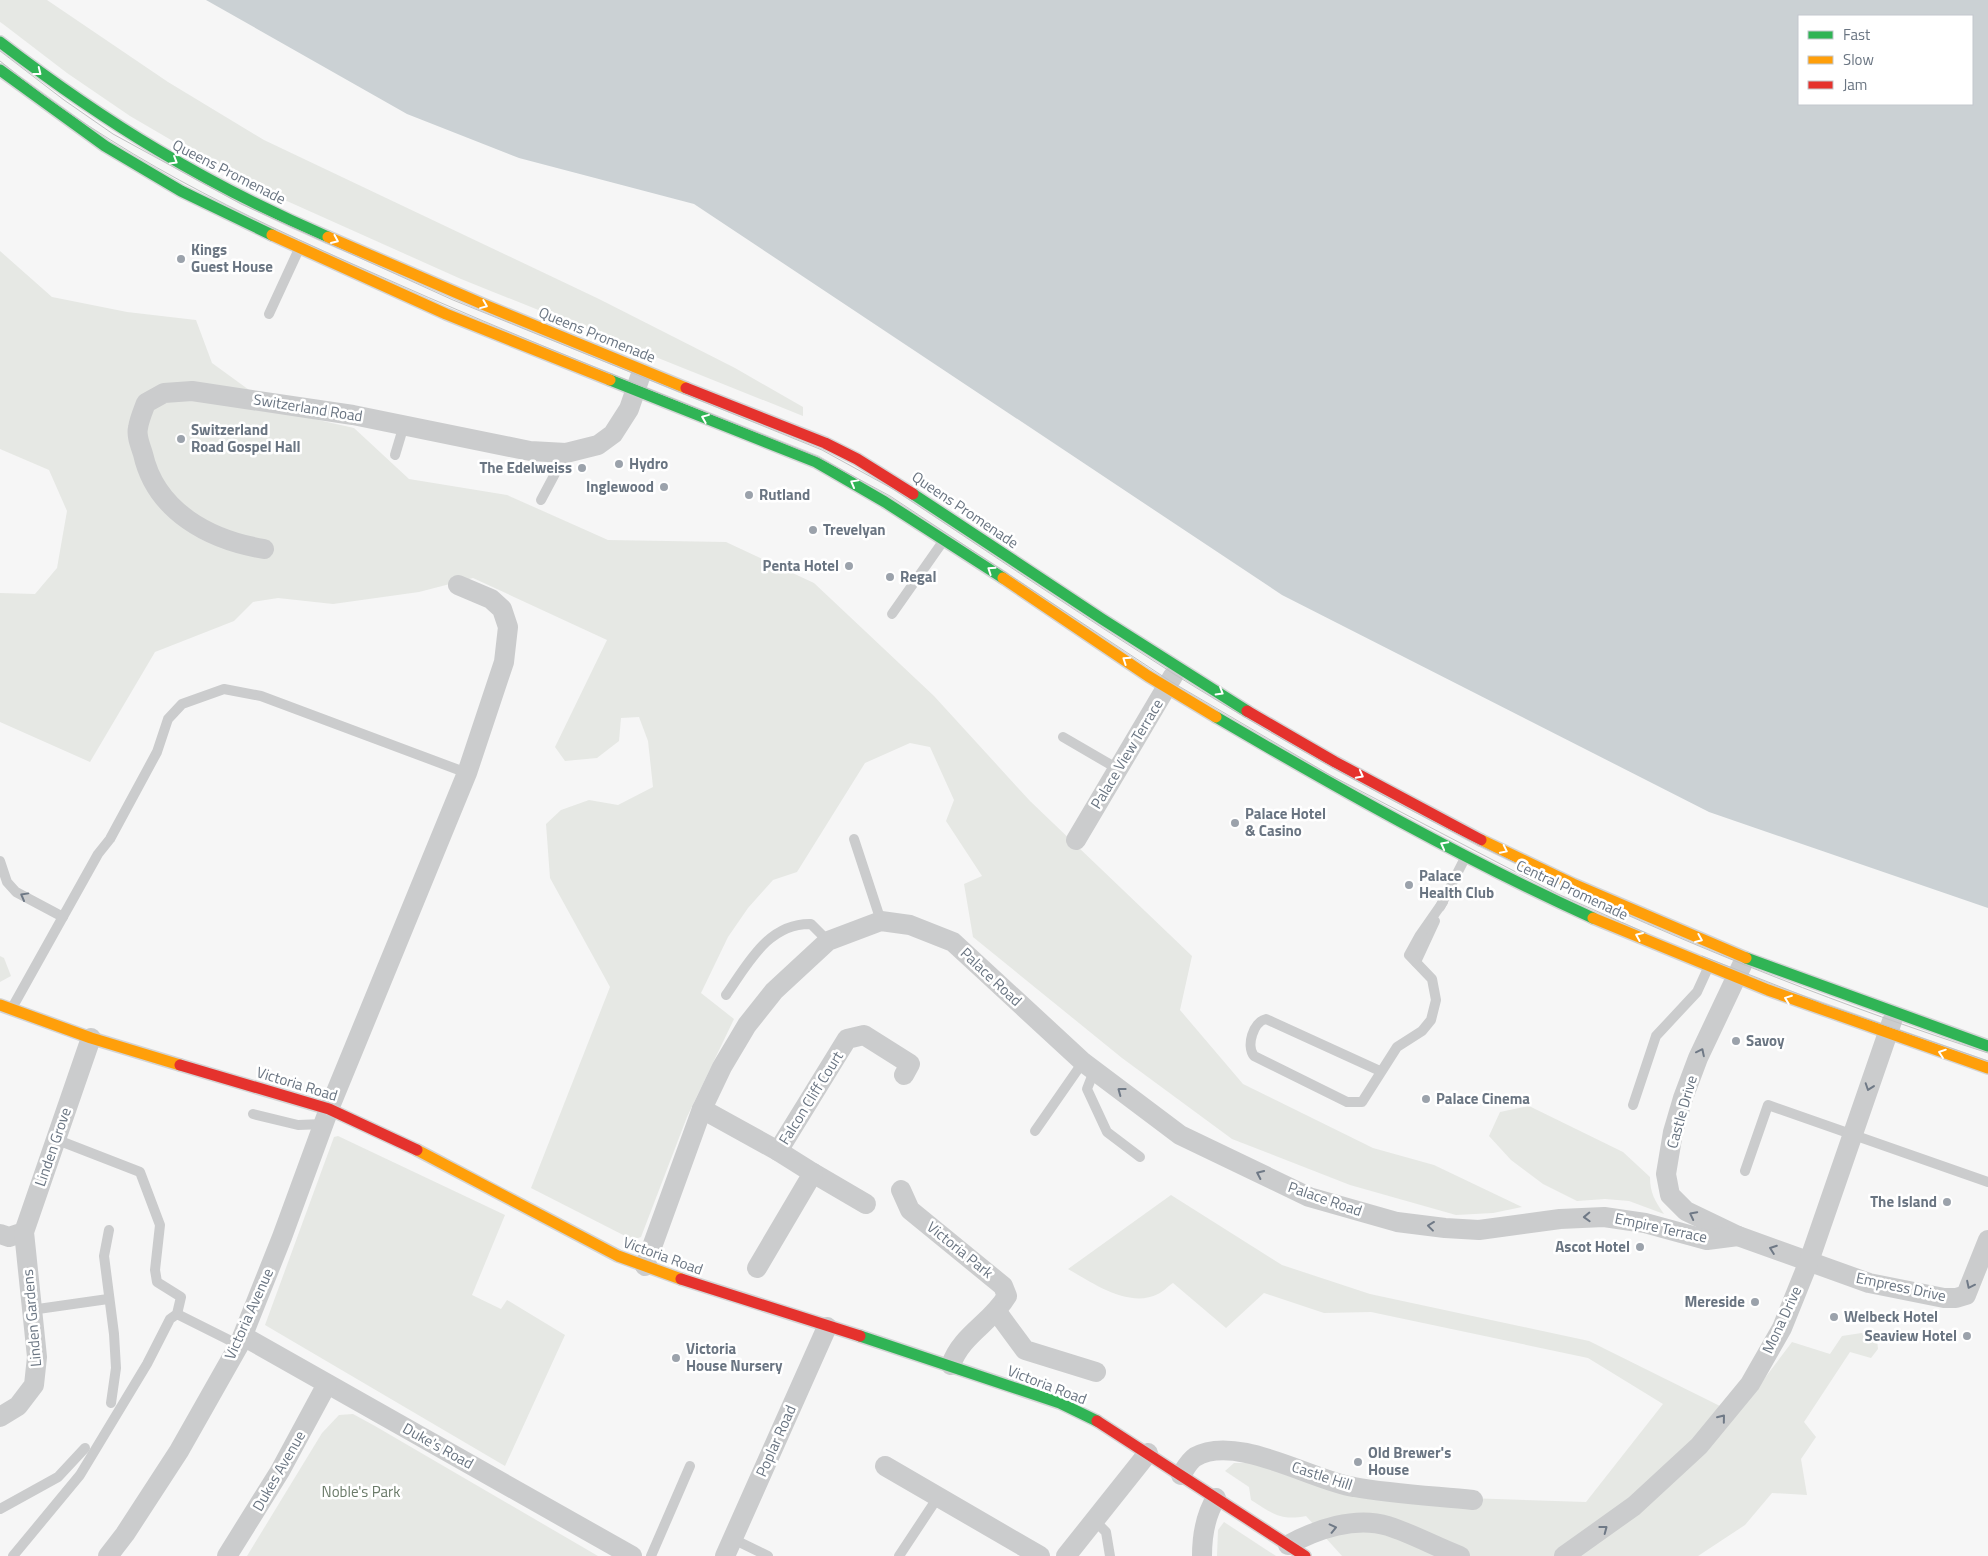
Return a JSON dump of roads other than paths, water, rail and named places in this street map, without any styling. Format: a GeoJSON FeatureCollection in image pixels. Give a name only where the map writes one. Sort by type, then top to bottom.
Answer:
{"type":"FeatureCollection","features":[{"type":"Feature","properties":{"kind":"main road","name":"Queens Promenade"},"geometry":{"type":"LineString","coordinates":[[0,42],[116,127],[192,172],[308,228],[456,294],[825,443],[857,459],[1178,667]]}},
{"type":"Feature","properties":{"kind":"main road"},"geometry":{"type":"LineString","coordinates":[[0,70],[105,146],[181,192],[299,248],[446,314],[816,462],[887,501],[1166,687]]}},
{"type":"Feature","properties":{"kind":"main road","name":"Central Promenade"},"geometry":{"type":"LineString","coordinates":[[1178,667],[1336,762],[1476,837],[1565,880],[1744,959],[1988,1046]]}},
{"type":"Feature","properties":{"kind":"main road","name":"Central Promenade"},"geometry":{"type":"LineString","coordinates":[[1166,687],[1326,782],[1554,900],[1736,979],[1988,1068]]}},
{"type":"Feature","properties":{"kind":"main road","name":"Victoria Road"},"geometry":{"type":"LineString","coordinates":[[0,1005],[413,1148],[591,1243],[645,1266],[827,1327],[951,1365],[1060,1403],[1104,1425],[1305,1556]]}},
{"type":"Feature","properties":{"kind":"street","name":"Switzerland Road"},"geometry":{"type":"LineString","coordinates":[[264,550],[238,545],[189,523],[162,495],[146,467],[137,430],[146,403],[164,393],[192,391],[353,415],[530,451],[566,453],[598,445],[613,434],[629,408],[634,390],[643,370]]}},
{"type":"Feature","properties":{"kind":"street","name":"Victoria Avenue"},"geometry":{"type":"LineString","coordinates":[[108,1556],[125,1534],[179,1451],[241,1340],[327,1117],[467,773],[504,662],[508,627],[502,609],[491,599],[458,585]]}},
{"type":"Feature","properties":{"kind":"street","name":"Palace View Terrace"},"geometry":{"type":"LineString","coordinates":[[1076,840],[1178,667]]}},
{"type":"Feature","properties":{"kind":"street","name":"Palace Road"},"geometry":{"type":"LineString","coordinates":[[645,1266],[702,1109],[722,1068],[747,1025],[774,991],[828,941],[881,921],[910,925],[931,935],[953,942],[1088,1066],[1180,1135],[1309,1197],[1397,1222],[1479,1230]]}},
{"type":"Feature","properties":{"kind":"street","name":"Castle Drive"},"geometry":{"type":"LineString","coordinates":[[1738,1236],[1686,1211],[1670,1195],[1666,1174],[1673,1132],[1683,1098],[1698,1058],[1744,959]]}},
{"type":"Feature","properties":{"kind":"street","name":"Mona Drive"},"geometry":{"type":"LineString","coordinates":[[1564,1556],[1634,1506],[1704,1439],[1750,1384],[1782,1328],[1809,1261],[1895,1014]]}},
{"type":"Feature","properties":{"kind":"street","name":"Falcon Cliff Court"},"geometry":{"type":"LineString","coordinates":[[778,1151],[847,1039],[864,1035],[910,1064],[904,1074]]}},
{"type":"Feature","properties":{"kind":"street","name":"Linden Grove"},"geometry":{"type":"LineString","coordinates":[[24,1232],[91,1038]]}},
{"type":"Feature","properties":{"kind":"street","name":"Falcon Cliff Court"},"geometry":{"type":"LineString","coordinates":[[702,1109],[778,1151],[866,1204]]}},
{"type":"Feature","properties":{"kind":"street"},"geometry":{"type":"LineString","coordinates":[[757,1268],[813,1173]]}},
{"type":"Feature","properties":{"kind":"street","name":"Victoria Park"},"geometry":{"type":"LineString","coordinates":[[902,1190],[910,1210],[1003,1286],[1007,1296],[998,1312]]}},
{"type":"Feature","properties":{"kind":"street","name":"Empire Terrace"},"geometry":{"type":"LineString","coordinates":[[1479,1230],[1560,1218],[1604,1216],[1645,1223],[1707,1240],[1738,1236],[1809,1261]]}},
{"type":"Feature","properties":{"kind":"street"},"geometry":{"type":"LineString","coordinates":[[0,1234],[9,1237],[24,1232]]}},
{"type":"Feature","properties":{"kind":"street","name":"Linden Gardens"},"geometry":{"type":"LineString","coordinates":[[0,1418],[18,1406],[34,1385],[37,1357],[24,1232]]}},
{"type":"Feature","properties":{"kind":"street","name":"Empress Drive"},"geometry":{"type":"LineString","coordinates":[[1809,1261],[1869,1283],[1956,1298],[1966,1294],[1988,1240]]}},
{"type":"Feature","properties":{"kind":"street"},"geometry":{"type":"LineString","coordinates":[[951,1365],[960,1345],[998,1312],[1025,1350],[1096,1372]]}},
{"type":"Feature","properties":{"kind":"street","name":"Poplar Road"},"geometry":{"type":"LineString","coordinates":[[729,1548],[827,1327]]}},
{"type":"Feature","properties":{"kind":"street","name":"Duke's Road"},"geometry":{"type":"LineString","coordinates":[[241,1340],[327,1384],[632,1556]]}},
{"type":"Feature","properties":{"kind":"street","name":"Dukes Avenue"},"geometry":{"type":"LineString","coordinates":[[227,1556],[280,1471],[327,1384]]}},
{"type":"Feature","properties":{"kind":"street","name":"Castle Hill"},"geometry":{"type":"LineString","coordinates":[[1181,1475],[1195,1458],[1214,1451],[1239,1453],[1282,1463],[1352,1487],[1473,1500]]}},
{"type":"Feature","properties":{"kind":"street"},"geometry":{"type":"LineString","coordinates":[[1066,1556],[1148,1453]]}},
{"type":"Feature","properties":{"kind":"street"},"geometry":{"type":"LineString","coordinates":[[885,1466],[1040,1556]]}},
{"type":"Feature","properties":{"kind":"street"},"geometry":{"type":"LineString","coordinates":[[1202,1556],[1202,1541],[1206,1518],[1216,1498]]}},
{"type":"Feature","properties":{"kind":"street"},"geometry":{"type":"LineString","coordinates":[[1288,1545],[1310,1533],[1359,1522],[1388,1526],[1460,1556]]}},
{"type":"Feature","properties":{"kind":"lane"},"geometry":{"type":"LineString","coordinates":[[269,314],[308,228]]}},
{"type":"Feature","properties":{"kind":"lane"},"geometry":{"type":"LineString","coordinates":[[395,455],[404,425]]}},
{"type":"Feature","properties":{"kind":"lane"},"geometry":{"type":"LineString","coordinates":[[540,500],[566,453]]}},
{"type":"Feature","properties":{"kind":"lane"},"geometry":{"type":"LineString","coordinates":[[892,614],[945,540]]}},
{"type":"Feature","properties":{"kind":"lane"},"geometry":{"type":"LineString","coordinates":[[12,1009],[98,854],[110,839],[152,761],[168,719],[182,704],[224,690],[261,696],[467,773]]}},
{"type":"Feature","properties":{"kind":"lane"},"geometry":{"type":"LineString","coordinates":[[1063,737],[1118,769]]}},
{"type":"Feature","properties":{"kind":"lane"},"geometry":{"type":"LineString","coordinates":[[1380,1071],[1266,1019],[1261,1020],[1256,1027],[1250,1044],[1254,1056],[1352,1103],[1362,1102],[1380,1071],[1398,1047],[1422,1031],[1431,1020],[1436,1000],[1432,979],[1416,962],[1443,902],[1476,837]]}},
{"type":"Feature","properties":{"kind":"lane"},"geometry":{"type":"LineString","coordinates":[[854,839],[881,921]]}},
{"type":"Feature","properties":{"kind":"lane"},"geometry":{"type":"LineString","coordinates":[[0,860],[7,882],[16,892],[63,917]]}},
{"type":"Feature","properties":{"kind":"lane"},"geometry":{"type":"LineString","coordinates":[[726,995],[756,952],[776,932],[798,923],[811,924],[828,941]]}},
{"type":"Feature","properties":{"kind":"lane"},"geometry":{"type":"LineString","coordinates":[[1633,1105],[1656,1036],[1697,992],[1717,946]]}},
{"type":"Feature","properties":{"kind":"lane"},"geometry":{"type":"LineString","coordinates":[[1035,1131],[1088,1066]]}},
{"type":"Feature","properties":{"kind":"lane"},"geometry":{"type":"LineString","coordinates":[[1088,1066],[1087,1089],[1102,1124],[1108,1132],[1140,1157]]}},
{"type":"Feature","properties":{"kind":"lane"},"geometry":{"type":"LineString","coordinates":[[1745,1171],[1768,1104],[1988,1182]]}},
{"type":"Feature","properties":{"kind":"lane"},"geometry":{"type":"LineString","coordinates":[[253,1114],[298,1125],[327,1117]]}},
{"type":"Feature","properties":{"kind":"lane"},"geometry":{"type":"LineString","coordinates":[[13,1556],[80,1475],[147,1364],[170,1319],[177,1314],[181,1297],[157,1282],[155,1270],[160,1225],[140,1172],[55,1139]]}},
{"type":"Feature","properties":{"kind":"lane"},"geometry":{"type":"LineString","coordinates":[[109,1230],[104,1256],[108,1299],[114,1334],[116,1368],[111,1402]]}},
{"type":"Feature","properties":{"kind":"lane"},"geometry":{"type":"LineString","coordinates":[[32,1310],[108,1299]]}},
{"type":"Feature","properties":{"kind":"lane"},"geometry":{"type":"LineString","coordinates":[[177,1314],[241,1340]]}},
{"type":"Feature","properties":{"kind":"lane"},"geometry":{"type":"LineString","coordinates":[[1,1507],[58,1477],[85,1448]]}},
{"type":"Feature","properties":{"kind":"lane"},"geometry":{"type":"LineString","coordinates":[[651,1556],[690,1466]]}},
{"type":"Feature","properties":{"kind":"lane"},"geometry":{"type":"LineString","coordinates":[[899,1556],[938,1497]]}},
{"type":"Feature","properties":{"kind":"lane"},"geometry":{"type":"LineString","coordinates":[[1095,1521],[1106,1532],[1110,1556]]}},
{"type":"Feature","properties":{"kind":"lane"},"geometry":{"type":"LineString","coordinates":[[729,1548],[768,1556]]}},
{"type":"Feature","properties":{"kind":"tram line"},"geometry":{"type":"LineString","coordinates":[[0,51],[64,100],[113,134],[241,204],[453,300],[822,450],[893,489],[1174,674],[1270,732],[1468,840],[1569,889],[1672,935],[1881,1017],[1988,1053]]}},
{"type":"Feature","properties":{"kind":"tram line"},"geometry":{"type":"LineString","coordinates":[[0,61],[44,95],[133,154],[226,205],[323,251],[484,321],[818,457],[890,496],[1170,681],[1330,775],[1558,894],[1646,933]]}},
{"type":"Feature","properties":{"kind":"tram line"},"geometry":{"type":"LineString","coordinates":[[1702,956],[1824,1004],[1988,1061]]}},
{"type":"Feature","properties":{"kind":"place","name":"Kings Guest House"},"geometry":{"type":"Point","coordinates":[181,259]}},
{"type":"Feature","properties":{"kind":"place","name":"Switzerland Road Gospel Hall"},"geometry":{"type":"Point","coordinates":[181,439]}},
{"type":"Feature","properties":{"kind":"place","name":"Hydro"},"geometry":{"type":"Point","coordinates":[619,464]}},
{"type":"Feature","properties":{"kind":"place","name":"The Edelweiss"},"geometry":{"type":"Point","coordinates":[582,468]}},
{"type":"Feature","properties":{"kind":"place","name":"Inglewood"},"geometry":{"type":"Point","coordinates":[664,487]}},
{"type":"Feature","properties":{"kind":"place","name":"Rutland"},"geometry":{"type":"Point","coordinates":[749,495]}},
{"type":"Feature","properties":{"kind":"place","name":"Trevelyan"},"geometry":{"type":"Point","coordinates":[813,530]}},
{"type":"Feature","properties":{"kind":"place","name":"Penta Hotel"},"geometry":{"type":"Point","coordinates":[849,566]}},
{"type":"Feature","properties":{"kind":"place","name":"Regal"},"geometry":{"type":"Point","coordinates":[890,577]}},
{"type":"Feature","properties":{"kind":"place","name":"Palace Hotel & Casino"},"geometry":{"type":"Point","coordinates":[1235,823]}},
{"type":"Feature","properties":{"kind":"place","name":"Palace Health Club"},"geometry":{"type":"Point","coordinates":[1409,885]}},
{"type":"Feature","properties":{"kind":"place","name":"Savoy"},"geometry":{"type":"Point","coordinates":[1736,1041]}},
{"type":"Feature","properties":{"kind":"place","name":"Palace Cinema"},"geometry":{"type":"Point","coordinates":[1426,1099]}},
{"type":"Feature","properties":{"kind":"place","name":"The Island"},"geometry":{"type":"Point","coordinates":[1947,1202]}},
{"type":"Feature","properties":{"kind":"place","name":"Ascot Hotel"},"geometry":{"type":"Point","coordinates":[1640,1247]}},
{"type":"Feature","properties":{"kind":"place","name":"Mereside"},"geometry":{"type":"Point","coordinates":[1755,1302]}},
{"type":"Feature","properties":{"kind":"place","name":"Welbeck Hotel"},"geometry":{"type":"Point","coordinates":[1834,1317]}},
{"type":"Feature","properties":{"kind":"place","name":"Seaview Hotel"},"geometry":{"type":"Point","coordinates":[1967,1336]}},
{"type":"Feature","properties":{"kind":"place","name":"Victoria House Nursery"},"geometry":{"type":"Point","coordinates":[676,1358]}},
{"type":"Feature","properties":{"kind":"place","name":"Old Brewer's House"},"geometry":{"type":"Point","coordinates":[1358,1462]}},
{"type":"Feature","properties":{"kind":"park label","name":"Noble's Park"},"geometry":{"type":"Point","coordinates":[361,1492]}}]}
